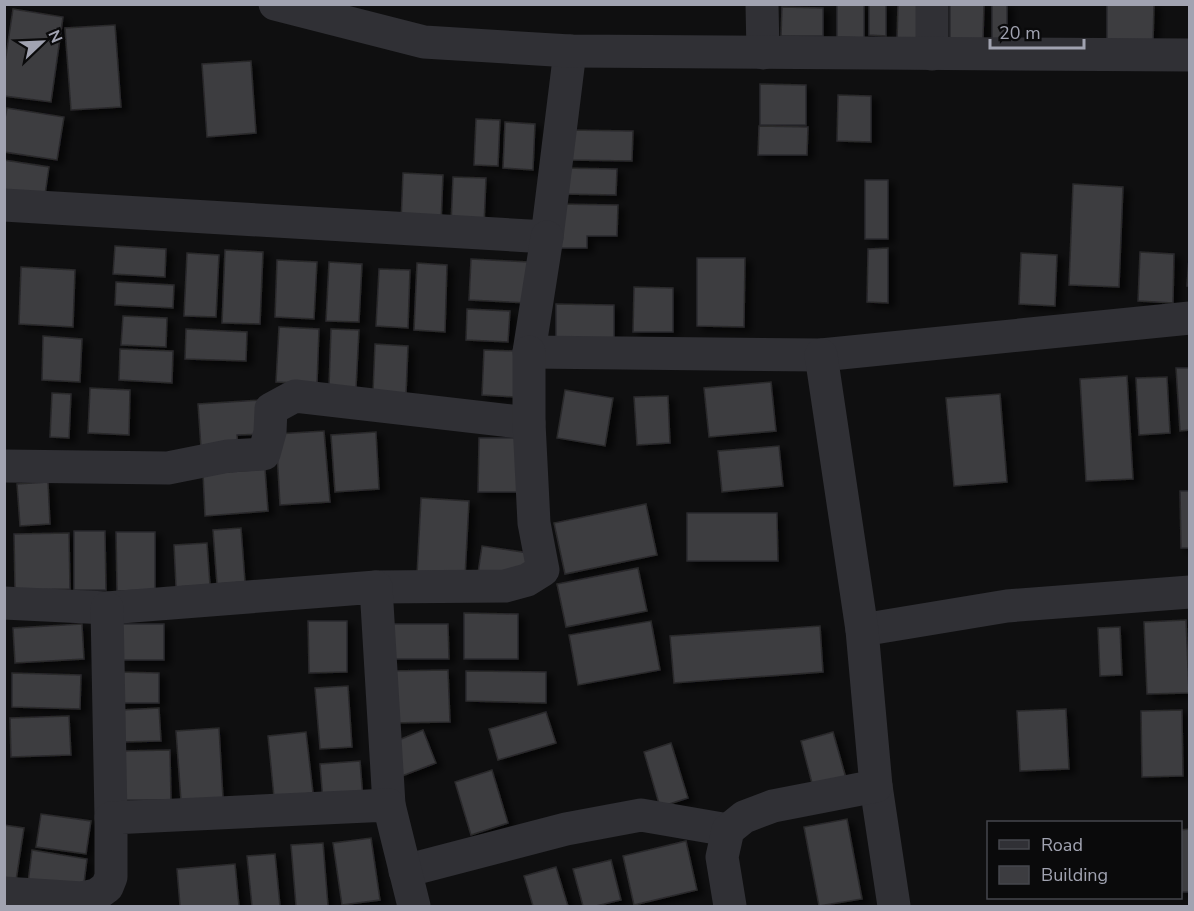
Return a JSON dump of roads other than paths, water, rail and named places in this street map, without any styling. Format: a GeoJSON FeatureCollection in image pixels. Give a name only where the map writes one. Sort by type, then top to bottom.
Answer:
{"type":"FeatureCollection","features":[{"type":"Feature","properties":{"kind":"street"},"geometry":{"type":"LineString","coordinates":[[275,4],[424,42],[570,51],[1190,55]]}},
{"type":"Feature","properties":{"kind":"street"},"geometry":{"type":"LineString","coordinates":[[762,4],[763,53]]}},
{"type":"Feature","properties":{"kind":"street"},"geometry":{"type":"LineString","coordinates":[[932,4],[932,54]]}},
{"type":"Feature","properties":{"kind":"street"},"geometry":{"type":"LineString","coordinates":[[4,603],[107,608],[376,587],[505,586],[527,580],[543,570],[534,523],[529,423],[529,352],[547,237],[570,51]]}},
{"type":"Feature","properties":{"kind":"street"},"geometry":{"type":"LineString","coordinates":[[4,205],[547,237]]}},
{"type":"Feature","properties":{"kind":"street"},"geometry":{"type":"LineString","coordinates":[[529,352],[821,355],[1190,318]]}},
{"type":"Feature","properties":{"kind":"street"},"geometry":{"type":"LineString","coordinates":[[821,355],[862,630],[876,786],[894,906]]}},
{"type":"Feature","properties":{"kind":"street"},"geometry":{"type":"LineString","coordinates":[[4,466],[168,468],[228,456],[264,454],[270,432],[271,409],[295,396],[529,423]]}},
{"type":"Feature","properties":{"kind":"street"},"geometry":{"type":"LineString","coordinates":[[376,587],[389,805],[414,906]]}},
{"type":"Feature","properties":{"kind":"street"},"geometry":{"type":"LineString","coordinates":[[862,630],[1007,606],[1190,592]]}},
{"type":"Feature","properties":{"kind":"street"},"geometry":{"type":"LineString","coordinates":[[4,893],[82,898],[96,895],[107,897],[111,877],[111,818],[107,608]]}},
{"type":"Feature","properties":{"kind":"street"},"geometry":{"type":"LineString","coordinates":[[730,906],[722,857],[728,830],[744,817],[773,806],[876,786]]}},
{"type":"Feature","properties":{"kind":"street"},"geometry":{"type":"LineString","coordinates":[[111,818],[389,805]]}},
{"type":"Feature","properties":{"kind":"street"},"geometry":{"type":"LineString","coordinates":[[405,872],[566,829],[641,815],[728,830]]}}]}
